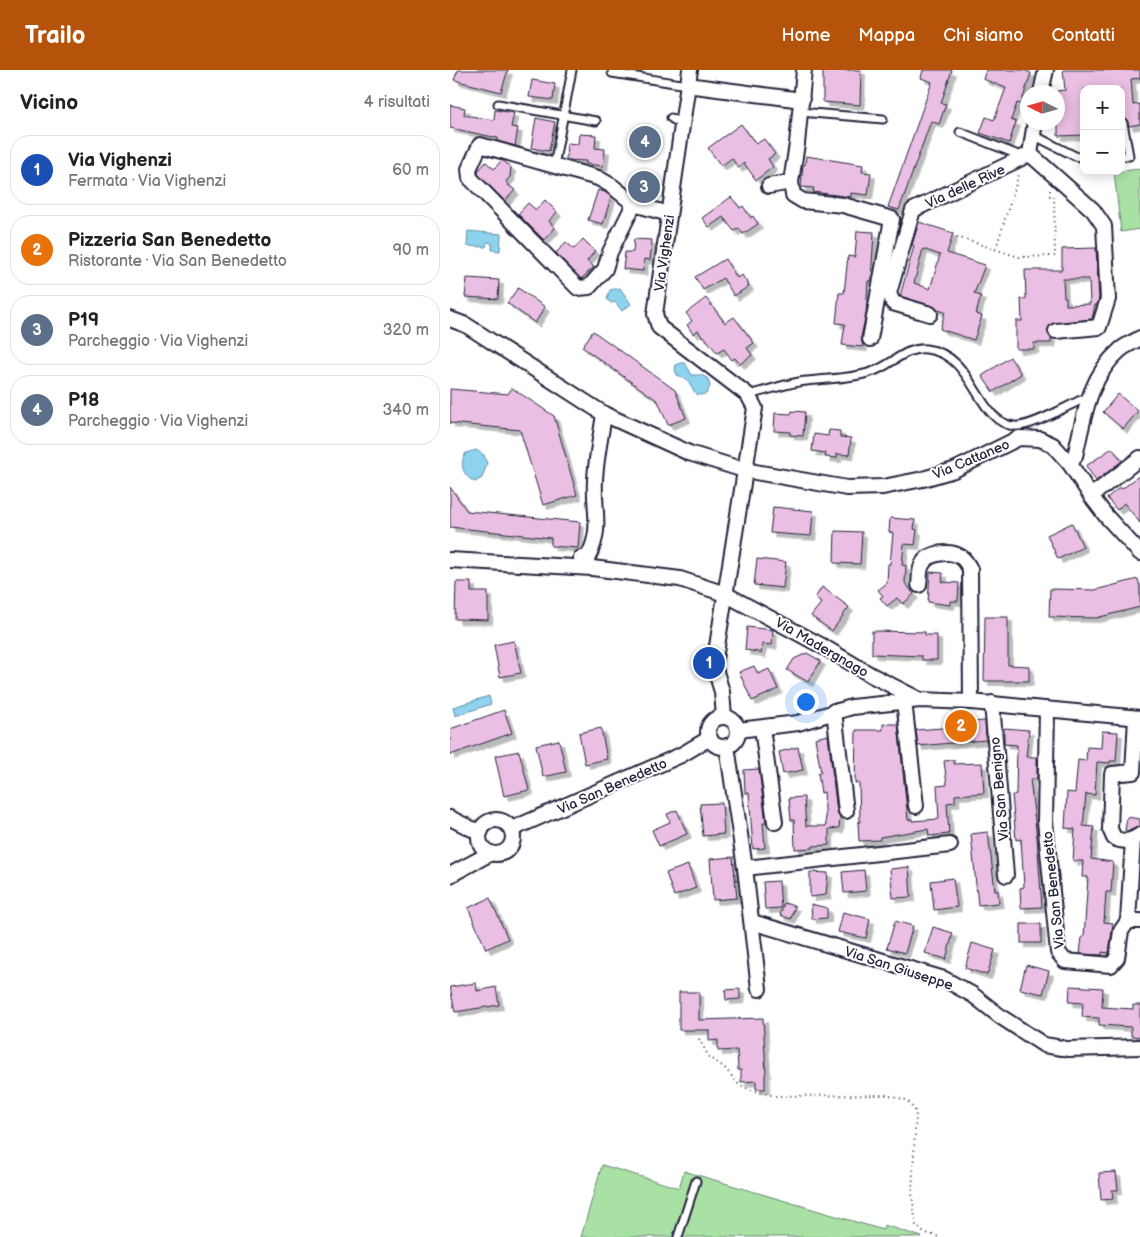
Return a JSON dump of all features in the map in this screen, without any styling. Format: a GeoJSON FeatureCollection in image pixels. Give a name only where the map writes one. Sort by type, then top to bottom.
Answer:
{"type":"FeatureCollection","features":[{"type":"Feature","properties":{"kind":"street","name":"Via Vighenzi"},"geometry":{"type":"LineString","coordinates":[[690,70],[677,122],[669,214],[655,314],[659,327],[748,395]]}},
{"type":"Feature","properties":{"kind":"street"},"geometry":{"type":"LineString","coordinates":[[804,70],[797,144],[791,182],[793,195],[803,200],[843,205],[892,219],[870,339]]}},
{"type":"Feature","properties":{"kind":"street"},"geometry":{"type":"LineString","coordinates":[[1042,85],[1046,70]]}},
{"type":"Feature","properties":{"kind":"street"},"geometry":{"type":"LineString","coordinates":[[687,85],[744,89],[801,106]]}},
{"type":"Feature","properties":{"kind":"street"},"geometry":{"type":"LineString","coordinates":[[1034,130],[1027,156],[1093,210],[1104,226],[1108,299],[1099,327],[1056,331]]}},
{"type":"Feature","properties":{"kind":"street"},"geometry":{"type":"LineString","coordinates":[[634,204],[610,252],[605,269],[590,287],[578,288],[470,178],[469,170],[480,145],[598,178],[612,186],[634,204],[669,214]]}},
{"type":"Feature","properties":{"kind":"street","name":"Via delle Rive"},"geometry":{"type":"LineString","coordinates":[[930,314],[893,303],[889,293],[913,210],[1027,156]]}},
{"type":"Feature","properties":{"kind":"street"},"geometry":{"type":"LineString","coordinates":[[769,186],[791,182]]}},
{"type":"Feature","properties":{"kind":"street","name":"Via Cattaneo"},"geometry":{"type":"LineString","coordinates":[[450,319],[466,325],[604,414],[688,453],[744,470],[847,488],[883,487],[923,479],[954,470],[1019,438],[1040,439],[1053,445],[1070,464],[1091,496],[1140,554]]}},
{"type":"Feature","properties":{"kind":"street"},"geometry":{"type":"LineString","coordinates":[[1070,464],[1075,456],[1088,398],[1100,374],[1120,350],[1140,338]]}},
{"type":"Feature","properties":{"kind":"street"},"geometry":{"type":"LineString","coordinates":[[724,717],[722,692],[714,665],[755,408],[748,395]]}},
{"type":"Feature","properties":{"kind":"street"},"geometry":{"type":"LineString","coordinates":[[581,558],[588,557],[593,548],[598,529],[595,505],[595,480],[604,414]]}},
{"type":"Feature","properties":{"kind":"street"},"geometry":{"type":"LineString","coordinates":[[1091,496],[1140,458]]}},
{"type":"Feature","properties":{"kind":"street"},"geometry":{"type":"LineString","coordinates":[[919,585],[921,566],[925,560],[939,553],[960,556],[970,570],[971,702]]}},
{"type":"Feature","properties":{"kind":"street","name":"Via Madergnago"},"geometry":{"type":"LineString","coordinates":[[450,560],[508,562],[610,570],[680,579],[725,594],[824,646],[871,675],[920,700]]}},
{"type":"Feature","properties":{"kind":"street"},"geometry":{"type":"LineString","coordinates":[[738,730],[798,723],[852,707],[920,700],[992,703],[1138,718],[1137,773],[1112,774],[1110,828],[1114,838],[1118,841],[1136,838],[1134,921]]}},
{"type":"Feature","properties":{"kind":"street"},"geometry":{"type":"LineString","coordinates":[[904,701],[916,806]]}},
{"type":"Feature","properties":{"kind":"street","name":"Via San Benigno"},"geometry":{"type":"LineString","coordinates":[[992,703],[1006,875]]}},
{"type":"Feature","properties":{"kind":"street","name":"Via San Benedetto"},"geometry":{"type":"LineString","coordinates":[[1047,709],[1045,822],[1058,952],[1065,961],[1111,965],[1117,958],[1121,930],[1134,921]]}},
{"type":"Feature","properties":{"kind":"street"},"geometry":{"type":"LineString","coordinates":[[834,711],[846,811]]}},
{"type":"Feature","properties":{"kind":"street"},"geometry":{"type":"LineString","coordinates":[[724,717],[732,719],[738,730],[737,737],[733,743],[727,746],[715,744],[710,738],[709,726],[713,721],[724,717]]}},
{"type":"Feature","properties":{"kind":"street"},"geometry":{"type":"LineString","coordinates":[[762,728],[776,822]]}},
{"type":"Feature","properties":{"kind":"street","name":"Via San Benedetto"},"geometry":{"type":"LineString","coordinates":[[512,829],[681,755],[710,738]]}},
{"type":"Feature","properties":{"kind":"street"},"geometry":{"type":"LineString","coordinates":[[727,746],[745,868],[759,989]]}},
{"type":"Feature","properties":{"kind":"street"},"geometry":{"type":"LineString","coordinates":[[450,818],[472,829],[484,842],[499,854],[506,851],[512,845],[514,837],[512,829],[504,821],[493,820],[488,822],[484,842],[453,874]]}},
{"type":"Feature","properties":{"kind":"street"},"geometry":{"type":"LineString","coordinates":[[745,868],[950,845]]}},
{"type":"Feature","properties":{"kind":"street","name":"Via San Giuseppe"},"geometry":{"type":"LineString","coordinates":[[752,922],[944,980],[973,995],[1001,1018],[1044,1045],[1065,1048],[1140,1047]]}},
{"type":"Feature","properties":{"kind":"lane"},"geometry":{"type":"LineString","coordinates":[[554,166],[572,70]]}},
{"type":"Feature","properties":{"kind":"lane"},"geometry":{"type":"LineString","coordinates":[[612,73],[687,85]]}},
{"type":"Feature","properties":{"kind":"lane"},"geometry":{"type":"LineString","coordinates":[[498,104],[596,121]]}},
{"type":"Feature","properties":{"kind":"lane"},"geometry":{"type":"LineString","coordinates":[[801,106],[883,119]]}},
{"type":"Feature","properties":{"kind":"lane"},"geometry":{"type":"LineString","coordinates":[[1036,130],[1075,156],[1080,157]]}},
{"type":"Feature","properties":{"kind":"lane"},"geometry":{"type":"LineString","coordinates":[[960,132],[1027,156]]}},
{"type":"Feature","properties":{"kind":"lane"},"geometry":{"type":"LineString","coordinates":[[1125,134],[1129,156],[1125,156]]}},
{"type":"Feature","properties":{"kind":"lane"},"geometry":{"type":"LineString","coordinates":[[748,395],[800,382],[851,378],[874,372],[912,350],[926,349],[943,353],[962,369],[990,412],[1001,422],[1014,426],[1031,423],[1088,398]]}},
{"type":"Feature","properties":{"kind":"lane"},"geometry":{"type":"LineString","coordinates":[[678,1237],[696,1181]]}},
{"type":"Feature","properties":{"kind":"path"},"geometry":{"type":"LineString","coordinates":[[996,248],[1027,156]]}},
{"type":"Feature","properties":{"kind":"path"},"geometry":{"type":"LineString","coordinates":[[957,237],[996,248],[1019,257],[1055,256],[1054,196],[1050,196],[1050,185]]}},
{"type":"Feature","properties":{"kind":"path"},"geometry":{"type":"LineString","coordinates":[[699,1039],[709,1057],[724,1067],[739,1085],[752,1090],[775,1096],[886,1095],[907,1100],[916,1112],[912,1194],[916,1225],[922,1232],[939,1237]]}},
{"type":"Feature","properties":{"kind":"green space"},"geometry":{"type":"Polygon","coordinates":[[[1140,169],[1140,229],[1121,232],[1114,175],[1125,175],[1125,171],[1140,169]]]}},
{"type":"Feature","properties":{"kind":"green space"},"geometry":{"type":"Polygon","coordinates":[[[602,1165],[679,1188],[684,1171],[883,1230],[884,1225],[922,1237],[581,1237],[602,1165]]]}},
{"type":"Feature","properties":{"kind":"water"},"geometry":{"type":"Polygon","coordinates":[[[468,231],[501,234],[500,251],[492,250],[492,243],[487,242],[486,247],[467,246],[468,231]]]}},
{"type":"Feature","properties":{"kind":"water"},"geometry":{"type":"Polygon","coordinates":[[[620,288],[631,304],[622,311],[615,302],[611,303],[607,299],[610,290],[620,288]]]}},
{"type":"Feature","properties":{"kind":"water"},"geometry":{"type":"Polygon","coordinates":[[[685,363],[692,375],[702,375],[708,379],[710,386],[707,393],[698,395],[685,378],[677,375],[676,365],[685,363]]]}},
{"type":"Feature","properties":{"kind":"water"},"geometry":{"type":"Polygon","coordinates":[[[476,450],[484,455],[487,464],[482,478],[475,482],[465,474],[462,461],[466,453],[476,450]]]}},
{"type":"Feature","properties":{"kind":"water"},"geometry":{"type":"Polygon","coordinates":[[[489,696],[491,704],[455,716],[453,707],[489,696]]]}},
{"type":"Feature","properties":{"kind":"building"},"geometry":{"type":"Polygon","coordinates":[[[458,70],[508,70],[501,92],[454,80],[458,70]]]}},
{"type":"Feature","properties":{"kind":"building"},"geometry":{"type":"Polygon","coordinates":[[[823,70],[861,70],[860,105],[823,102],[823,70]]]}},
{"type":"Feature","properties":{"kind":"building"},"geometry":{"type":"Polygon","coordinates":[[[923,70],[952,70],[941,103],[946,104],[939,124],[931,121],[899,210],[888,207],[932,82],[921,78],[923,70]]]}},
{"type":"Feature","properties":{"kind":"building"},"geometry":{"type":"Polygon","coordinates":[[[986,70],[1024,70],[1031,73],[1027,85],[1020,85],[1020,104],[1017,103],[1011,120],[1016,122],[1009,143],[980,133],[986,117],[994,120],[1006,88],[983,79],[986,70]]]}},
{"type":"Feature","properties":{"kind":"building"},"geometry":{"type":"Polygon","coordinates":[[[1063,70],[1140,70],[1140,78],[1131,79],[1133,105],[1140,104],[1140,124],[1129,126],[1125,119],[1125,85],[1080,85],[1080,135],[1058,136],[1058,130],[1065,130],[1063,70]]]}},
{"type":"Feature","properties":{"kind":"building"},"geometry":{"type":"Polygon","coordinates":[[[532,80],[555,84],[553,100],[529,97],[532,80]]]}},
{"type":"Feature","properties":{"kind":"building"},"geometry":{"type":"Polygon","coordinates":[[[450,105],[465,108],[464,115],[494,120],[495,110],[514,113],[511,127],[518,128],[515,146],[498,141],[498,138],[450,128],[450,105]]]}},
{"type":"Feature","properties":{"kind":"building"},"geometry":{"type":"Polygon","coordinates":[[[536,118],[555,122],[549,151],[531,148],[536,118]]]}},
{"type":"Feature","properties":{"kind":"building"},"geometry":{"type":"Polygon","coordinates":[[[741,124],[756,144],[764,139],[775,154],[768,159],[773,167],[756,180],[744,163],[738,168],[732,158],[721,166],[708,148],[741,124]]]}},
{"type":"Feature","properties":{"kind":"building"},"geometry":{"type":"Polygon","coordinates":[[[579,134],[596,135],[595,148],[605,149],[603,166],[586,164],[586,161],[566,160],[567,143],[578,144],[579,134]]]}},
{"type":"Feature","properties":{"kind":"building"},"geometry":{"type":"Polygon","coordinates":[[[806,156],[863,165],[862,172],[871,173],[868,195],[851,193],[851,197],[813,192],[814,188],[801,187],[803,164],[805,165],[806,156]]]}},
{"type":"Feature","properties":{"kind":"building"},"geometry":{"type":"Polygon","coordinates":[[[502,160],[511,167],[510,177],[506,181],[515,190],[505,201],[478,174],[478,171],[486,162],[494,169],[502,160]]]}},
{"type":"Feature","properties":{"kind":"building"},"geometry":{"type":"Polygon","coordinates":[[[598,190],[605,192],[611,197],[603,224],[588,220],[598,190]]]}},
{"type":"Feature","properties":{"kind":"building"},"geometry":{"type":"Polygon","coordinates":[[[731,197],[740,208],[743,206],[751,218],[753,216],[758,224],[743,234],[739,228],[734,231],[723,217],[709,227],[702,218],[731,197]]]}},
{"type":"Feature","properties":{"kind":"building"},"geometry":{"type":"Polygon","coordinates":[[[545,200],[557,212],[549,221],[555,228],[544,240],[518,214],[528,203],[536,210],[545,200]]]}},
{"type":"Feature","properties":{"kind":"building"},"geometry":{"type":"Polygon","coordinates":[[[919,222],[953,233],[947,253],[985,265],[974,294],[981,296],[976,314],[982,316],[974,340],[940,329],[945,312],[900,296],[914,246],[912,245],[919,222]],[[923,249],[914,283],[930,289],[940,255],[923,249]]]}},
{"type":"Feature","properties":{"kind":"building"},"geometry":{"type":"Polygon","coordinates":[[[857,231],[874,232],[871,281],[868,281],[866,314],[861,337],[863,347],[842,345],[845,324],[836,323],[839,293],[844,293],[848,256],[855,257],[857,231]]]}},
{"type":"Feature","properties":{"kind":"building"},"geometry":{"type":"Polygon","coordinates":[[[583,239],[595,251],[587,261],[594,267],[581,279],[556,253],[566,242],[574,249],[583,239]]]}},
{"type":"Feature","properties":{"kind":"building"},"geometry":{"type":"Polygon","coordinates":[[[634,239],[652,240],[650,260],[644,259],[643,271],[623,269],[625,252],[633,252],[634,239]]]}},
{"type":"Feature","properties":{"kind":"building"},"geometry":{"type":"Polygon","coordinates":[[[1096,248],[1099,298],[1097,305],[1095,305],[1092,319],[1051,324],[1047,331],[1051,338],[1051,343],[1034,343],[1034,349],[1016,349],[1016,321],[1022,321],[1021,299],[1026,299],[1025,270],[1062,270],[1062,249],[1096,248]],[[1063,279],[1066,305],[1090,304],[1089,279],[1063,279]]]}},
{"type":"Feature","properties":{"kind":"building"},"geometry":{"type":"Polygon","coordinates":[[[725,259],[737,278],[742,275],[749,286],[734,296],[723,278],[703,290],[695,277],[725,259]]]}},
{"type":"Feature","properties":{"kind":"building"},"geometry":{"type":"Polygon","coordinates":[[[467,278],[499,280],[498,299],[465,297],[467,278]]]}},
{"type":"Feature","properties":{"kind":"building"},"geometry":{"type":"Polygon","coordinates":[[[518,288],[545,307],[535,323],[507,303],[518,288]]]}},
{"type":"Feature","properties":{"kind":"building"},"geometry":{"type":"Polygon","coordinates":[[[706,298],[725,323],[734,317],[754,343],[747,348],[752,355],[740,364],[735,358],[732,360],[724,349],[717,353],[698,330],[693,334],[687,325],[692,321],[686,313],[706,298]]]}},
{"type":"Feature","properties":{"kind":"building"},"geometry":{"type":"Polygon","coordinates":[[[593,331],[675,390],[686,418],[668,425],[658,401],[582,347],[593,331]]]}},
{"type":"Feature","properties":{"kind":"building"},"geometry":{"type":"Polygon","coordinates":[[[1010,357],[1021,374],[993,392],[982,376],[1010,357]]]}},
{"type":"Feature","properties":{"kind":"building"},"geometry":{"type":"Polygon","coordinates":[[[512,388],[554,416],[577,495],[543,505],[520,430],[450,423],[450,389],[508,394],[512,388]]]}},
{"type":"Feature","properties":{"kind":"building"},"geometry":{"type":"Polygon","coordinates":[[[1118,394],[1138,411],[1123,429],[1103,412],[1118,394]]]}},
{"type":"Feature","properties":{"kind":"building"},"geometry":{"type":"Polygon","coordinates":[[[792,411],[805,412],[803,436],[790,435],[790,432],[774,431],[775,413],[791,414],[792,411]]]}},
{"type":"Feature","properties":{"kind":"building"},"geometry":{"type":"Polygon","coordinates":[[[829,430],[840,431],[840,437],[851,438],[849,455],[837,454],[837,458],[825,457],[826,453],[812,451],[814,434],[828,436],[829,430]]]}},
{"type":"Feature","properties":{"kind":"building"},"geometry":{"type":"Polygon","coordinates":[[[1112,448],[1122,461],[1096,481],[1086,466],[1112,448]]]}},
{"type":"Feature","properties":{"kind":"building"},"geometry":{"type":"Polygon","coordinates":[[[1140,475],[1140,523],[1124,503],[1117,510],[1107,498],[1120,487],[1122,489],[1140,475]]]}},
{"type":"Feature","properties":{"kind":"building"},"geometry":{"type":"Polygon","coordinates":[[[450,487],[467,511],[580,522],[578,548],[551,546],[551,538],[450,527],[450,487]]]}},
{"type":"Feature","properties":{"kind":"building"},"geometry":{"type":"Polygon","coordinates":[[[773,507],[813,511],[811,536],[770,533],[773,507]]]}},
{"type":"Feature","properties":{"kind":"building"},"geometry":{"type":"Polygon","coordinates":[[[890,518],[915,520],[914,529],[917,530],[915,545],[904,544],[902,565],[906,566],[905,583],[914,594],[903,604],[897,598],[887,606],[880,598],[883,596],[878,590],[887,583],[893,533],[889,532],[890,518]]]}},
{"type":"Feature","properties":{"kind":"building"},"geometry":{"type":"Polygon","coordinates":[[[1072,523],[1083,547],[1058,559],[1047,535],[1072,523]]]}},
{"type":"Feature","properties":{"kind":"building"},"geometry":{"type":"Polygon","coordinates":[[[835,531],[862,532],[860,564],[834,563],[835,531]]]}},
{"type":"Feature","properties":{"kind":"building"},"geometry":{"type":"Polygon","coordinates":[[[757,559],[786,562],[783,588],[754,585],[757,559]]]}},
{"type":"Feature","properties":{"kind":"building"},"geometry":{"type":"Polygon","coordinates":[[[930,572],[943,573],[942,582],[959,583],[958,601],[950,601],[950,605],[928,602],[930,572]]]}},
{"type":"Feature","properties":{"kind":"building"},"geometry":{"type":"Polygon","coordinates":[[[1138,579],[1140,607],[1096,618],[1049,617],[1050,589],[1095,590],[1138,579]]]}},
{"type":"Feature","properties":{"kind":"building"},"geometry":{"type":"Polygon","coordinates":[[[456,582],[471,582],[471,592],[488,592],[488,620],[455,619],[456,582]]]}},
{"type":"Feature","properties":{"kind":"building"},"geometry":{"type":"Polygon","coordinates":[[[822,587],[849,607],[832,631],[811,616],[821,603],[815,598],[822,587]]]}},
{"type":"Feature","properties":{"kind":"building"},"geometry":{"type":"Polygon","coordinates":[[[985,617],[1008,617],[1008,665],[1029,666],[1029,681],[984,681],[985,617]]]}},
{"type":"Feature","properties":{"kind":"building"},"geometry":{"type":"Polygon","coordinates":[[[747,627],[773,630],[772,645],[762,644],[761,654],[745,650],[747,627]]]}},
{"type":"Feature","properties":{"kind":"building"},"geometry":{"type":"Polygon","coordinates":[[[872,631],[925,632],[925,635],[937,635],[937,660],[922,660],[922,656],[872,654],[872,631]]]}},
{"type":"Feature","properties":{"kind":"building"},"geometry":{"type":"Polygon","coordinates":[[[514,641],[521,673],[500,677],[494,645],[514,641]]]}},
{"type":"Feature","properties":{"kind":"building"},"geometry":{"type":"Polygon","coordinates":[[[807,653],[821,661],[808,682],[787,670],[794,659],[807,653]]]}},
{"type":"Feature","properties":{"kind":"building"},"geometry":{"type":"Polygon","coordinates":[[[754,666],[758,674],[769,669],[778,689],[752,701],[739,672],[754,666]]]}},
{"type":"Feature","properties":{"kind":"building"},"geometry":{"type":"Polygon","coordinates":[[[504,710],[512,733],[450,755],[450,729],[504,710]]]}},
{"type":"Feature","properties":{"kind":"building"},"geometry":{"type":"Polygon","coordinates":[[[985,721],[986,740],[918,746],[916,730],[955,727],[955,723],[985,721]]]}},
{"type":"Feature","properties":{"kind":"building"},"geometry":{"type":"Polygon","coordinates":[[[883,724],[898,724],[908,820],[939,819],[937,786],[947,785],[944,761],[954,760],[954,764],[982,763],[984,793],[955,795],[955,802],[947,803],[949,834],[929,836],[928,829],[880,837],[880,840],[859,841],[859,783],[855,783],[856,730],[883,730],[883,724]]]}},
{"type":"Feature","properties":{"kind":"building"},"geometry":{"type":"Polygon","coordinates":[[[601,728],[607,759],[585,764],[579,733],[601,728]]]}},
{"type":"Feature","properties":{"kind":"building"},"geometry":{"type":"Polygon","coordinates":[[[1004,728],[1029,730],[1026,757],[1037,757],[1037,779],[1030,779],[1042,907],[1021,908],[1020,888],[1024,887],[1021,839],[1016,840],[1012,795],[1016,794],[1017,745],[1004,744],[1004,728]]]}},
{"type":"Feature","properties":{"kind":"building"},"geometry":{"type":"Polygon","coordinates":[[[1102,731],[1118,732],[1116,761],[1110,761],[1110,763],[1097,762],[1095,795],[1086,794],[1083,826],[1094,827],[1091,859],[1113,862],[1111,892],[1106,892],[1104,922],[1113,923],[1109,953],[1102,952],[1102,955],[1080,954],[1082,937],[1084,937],[1088,877],[1082,877],[1083,861],[1073,861],[1075,829],[1065,828],[1067,792],[1075,793],[1078,760],[1086,761],[1087,747],[1101,748],[1102,731]]]}},
{"type":"Feature","properties":{"kind":"building"},"geometry":{"type":"Polygon","coordinates":[[[828,735],[837,812],[840,817],[839,828],[829,829],[829,845],[795,849],[794,820],[791,820],[789,798],[804,797],[806,826],[826,826],[824,792],[821,793],[818,773],[821,773],[815,738],[828,735]]]}},
{"type":"Feature","properties":{"kind":"building"},"geometry":{"type":"Polygon","coordinates":[[[559,740],[566,772],[543,777],[536,745],[559,740]]]}},
{"type":"Feature","properties":{"kind":"building"},"geometry":{"type":"Polygon","coordinates":[[[798,747],[803,770],[783,774],[779,752],[798,747]]]}},
{"type":"Feature","properties":{"kind":"building"},"geometry":{"type":"Polygon","coordinates":[[[519,751],[529,790],[504,796],[495,756],[519,751]]]}},
{"type":"Feature","properties":{"kind":"building"},"geometry":{"type":"Polygon","coordinates":[[[759,769],[766,823],[763,823],[765,848],[753,849],[749,793],[745,793],[744,770],[759,769]]]}},
{"type":"Feature","properties":{"kind":"building"},"geometry":{"type":"Polygon","coordinates":[[[722,803],[724,834],[703,836],[700,804],[722,803]]]}},
{"type":"Feature","properties":{"kind":"building"},"geometry":{"type":"Polygon","coordinates":[[[677,810],[687,834],[659,846],[652,830],[670,822],[667,814],[677,810]]]}},
{"type":"Feature","properties":{"kind":"building"},"geometry":{"type":"Polygon","coordinates":[[[1127,817],[1140,819],[1140,826],[1125,831],[1127,817]]]}},
{"type":"Feature","properties":{"kind":"building"},"geometry":{"type":"Polygon","coordinates":[[[988,832],[995,891],[998,891],[999,903],[978,905],[971,834],[988,832]]]}},
{"type":"Feature","properties":{"kind":"building"},"geometry":{"type":"Polygon","coordinates":[[[733,857],[737,898],[713,900],[710,859],[733,857]]]}},
{"type":"Feature","properties":{"kind":"building"},"geometry":{"type":"Polygon","coordinates":[[[688,865],[696,888],[674,896],[666,873],[688,865]]]}},
{"type":"Feature","properties":{"kind":"building"},"geometry":{"type":"Polygon","coordinates":[[[909,867],[911,897],[893,898],[890,869],[909,867]]]}},
{"type":"Feature","properties":{"kind":"building"},"geometry":{"type":"Polygon","coordinates":[[[864,870],[866,891],[844,893],[842,872],[864,870]]]}},
{"type":"Feature","properties":{"kind":"building"},"geometry":{"type":"Polygon","coordinates":[[[810,872],[828,873],[826,895],[810,897],[810,872]]]}},
{"type":"Feature","properties":{"kind":"building"},"geometry":{"type":"Polygon","coordinates":[[[953,878],[957,907],[934,910],[931,881],[953,878]]]}},
{"type":"Feature","properties":{"kind":"building"},"geometry":{"type":"Polygon","coordinates":[[[779,881],[781,908],[765,909],[763,882],[779,881]]]}},
{"type":"Feature","properties":{"kind":"building"},"geometry":{"type":"Polygon","coordinates":[[[490,898],[508,939],[486,949],[468,908],[490,898]]]}},
{"type":"Feature","properties":{"kind":"building"},"geometry":{"type":"Polygon","coordinates":[[[784,903],[795,906],[791,919],[780,915],[784,903]]]}},
{"type":"Feature","properties":{"kind":"building"},"geometry":{"type":"Polygon","coordinates":[[[811,904],[827,908],[827,918],[812,919],[811,904]]]}},
{"type":"Feature","properties":{"kind":"building"},"geometry":{"type":"Polygon","coordinates":[[[843,912],[870,919],[866,938],[838,932],[843,912]]]}},
{"type":"Feature","properties":{"kind":"building"},"geometry":{"type":"Polygon","coordinates":[[[895,921],[913,926],[905,953],[887,948],[895,921]]]}},
{"type":"Feature","properties":{"kind":"building"},"geometry":{"type":"Polygon","coordinates":[[[1021,924],[1041,924],[1041,943],[1021,943],[1021,924]]]}},
{"type":"Feature","properties":{"kind":"building"},"geometry":{"type":"Polygon","coordinates":[[[933,927],[953,933],[946,959],[925,953],[933,927]]]}},
{"type":"Feature","properties":{"kind":"building"},"geometry":{"type":"Polygon","coordinates":[[[972,943],[995,950],[987,975],[965,968],[972,943]]]}},
{"type":"Feature","properties":{"kind":"building"},"geometry":{"type":"Polygon","coordinates":[[[1026,965],[1049,971],[1043,994],[1020,989],[1026,965]]]}},
{"type":"Feature","properties":{"kind":"building"},"geometry":{"type":"Polygon","coordinates":[[[476,983],[477,991],[496,987],[499,1005],[455,1012],[450,987],[476,983]]]}},
{"type":"Feature","properties":{"kind":"building"},"geometry":{"type":"Polygon","coordinates":[[[1070,986],[1103,988],[1102,1007],[1133,1009],[1133,1005],[1140,1005],[1140,1037],[1131,1036],[1131,1027],[1099,1025],[1099,1018],[1082,1017],[1083,1003],[1069,1002],[1070,986]]]}},
{"type":"Feature","properties":{"kind":"building"},"geometry":{"type":"Polygon","coordinates":[[[740,989],[740,999],[726,1000],[725,990],[740,989]]]}},
{"type":"Feature","properties":{"kind":"building"},"geometry":{"type":"Polygon","coordinates":[[[679,992],[699,992],[699,1020],[763,1018],[765,1089],[756,1089],[756,1081],[741,1082],[737,1050],[718,1051],[718,1040],[709,1041],[709,1030],[679,1030],[679,992]]]}},
{"type":"Feature","properties":{"kind":"building"},"geometry":{"type":"Polygon","coordinates":[[[1116,1172],[1118,1190],[1112,1190],[1113,1199],[1101,1200],[1099,1173],[1116,1172]]]}},
{"type":"Feature","properties":{"kind":"place","name":"P18"},"geometry":{"type":"Point","coordinates":[645,142]}},
{"type":"Feature","properties":{"kind":"place","name":"P19"},"geometry":{"type":"Point","coordinates":[644,187]}},
{"type":"Feature","properties":{"kind":"place","name":"Via Vighenzi"},"geometry":{"type":"Point","coordinates":[709,663]}},
{"type":"Feature","properties":{"kind":"place","name":"Pizzeria San Benedetto"},"geometry":{"type":"Point","coordinates":[961,726]}}]}
